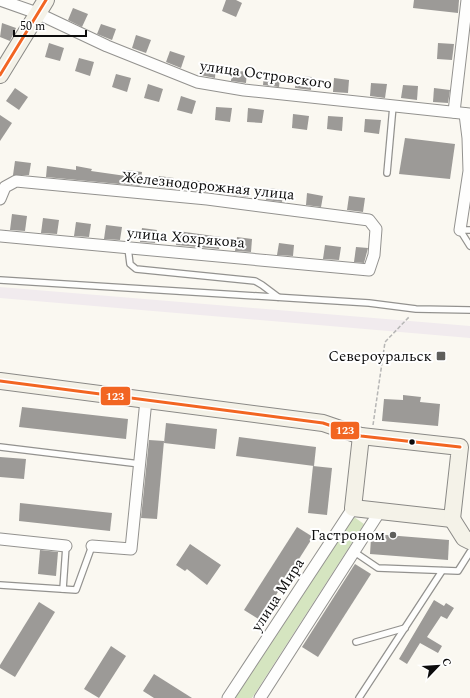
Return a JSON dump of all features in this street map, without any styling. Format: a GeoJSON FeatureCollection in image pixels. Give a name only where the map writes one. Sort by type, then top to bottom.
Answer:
{"type":"FeatureCollection","features":[{"type":"Feature","properties":{"kind":"street","name":"улица Островского"},"geometry":{"type":"LineString","coordinates":[[0,0],[42,6],[107,46],[197,82],[244,90],[463,113]]}},
{"type":"Feature","properties":{"kind":"street"},"geometry":{"type":"LineString","coordinates":[[465,230],[469,171],[468,138],[463,113],[467,0]]}},
{"type":"Feature","properties":{"kind":"street"},"geometry":{"type":"LineString","coordinates":[[0,74],[42,6]]}},
{"type":"Feature","properties":{"kind":"street","name":"Железнодорожная улица"},"geometry":{"type":"LineString","coordinates":[[0,199],[5,187],[16,182],[207,199],[369,220],[376,229],[374,255],[369,270]]}},
{"type":"Feature","properties":{"kind":"street","name":"улица Хохрякова"},"geometry":{"type":"LineString","coordinates":[[0,236],[369,270]]}},
{"type":"Feature","properties":{"kind":"street"},"geometry":{"type":"LineString","coordinates":[[0,381],[323,423],[366,437],[465,447],[452,519],[464,538],[470,541]]}},
{"type":"Feature","properties":{"kind":"street"},"geometry":{"type":"LineString","coordinates":[[92,546],[131,549],[146,400]]}},
{"type":"Feature","properties":{"kind":"street"},"geometry":{"type":"LineString","coordinates":[[366,437],[353,508],[452,519]]}},
{"type":"Feature","properties":{"kind":"street","name":"улица Мира"},"geometry":{"type":"LineString","coordinates":[[228,698],[353,508]]}},
{"type":"Feature","properties":{"kind":"street"},"geometry":{"type":"LineString","coordinates":[[260,698],[380,510]]}},
{"type":"Feature","properties":{"kind":"street"},"geometry":{"type":"LineString","coordinates":[[0,539],[66,546]]}},
{"type":"Feature","properties":{"kind":"lane"},"geometry":{"type":"LineString","coordinates":[[387,173],[393,106]]}},
{"type":"Feature","properties":{"kind":"lane"},"geometry":{"type":"LineString","coordinates":[[465,230],[470,246]]}},
{"type":"Feature","properties":{"kind":"lane"},"geometry":{"type":"LineString","coordinates":[[128,248],[130,264],[136,269],[255,281],[278,297]]}},
{"type":"Feature","properties":{"kind":"lane"},"geometry":{"type":"LineString","coordinates":[[0,280],[369,303],[416,309],[470,310]]}},
{"type":"Feature","properties":{"kind":"lane"},"geometry":{"type":"LineString","coordinates":[[0,447],[140,464]]}},
{"type":"Feature","properties":{"kind":"lane"},"geometry":{"type":"LineString","coordinates":[[64,589],[66,546]]}},
{"type":"Feature","properties":{"kind":"lane"},"geometry":{"type":"LineString","coordinates":[[0,585],[76,590],[92,546]]}},
{"type":"Feature","properties":{"kind":"lane"},"geometry":{"type":"LineString","coordinates":[[353,551],[378,568],[442,571],[458,571],[470,552]]}},
{"type":"Feature","properties":{"kind":"lane"},"geometry":{"type":"LineString","coordinates":[[359,698],[442,571]]}},
{"type":"Feature","properties":{"kind":"lane"},"geometry":{"type":"LineString","coordinates":[[356,642],[405,628]]}},
{"type":"Feature","properties":{"kind":"path"},"geometry":{"type":"LineString","coordinates":[[366,437],[385,342],[399,330],[416,309]]}},
{"type":"Feature","properties":{"kind":"shaded area"},"geometry":{"type":"Polygon","coordinates":[[[0,287],[470,326],[470,338],[0,298],[0,287]]]}},
{"type":"Feature","properties":{"kind":"green space"},"geometry":{"type":"Polygon","coordinates":[[[354,517],[364,524],[252,698],[235,698],[354,517]]]}},
{"type":"Feature","properties":{"kind":"building"},"geometry":{"type":"Polygon","coordinates":[[[226,0],[236,0],[242,3],[236,17],[222,11],[226,0]]]}},
{"type":"Feature","properties":{"kind":"building"},"geometry":{"type":"Polygon","coordinates":[[[414,0],[459,0],[458,13],[413,8],[414,0]]]}},
{"type":"Feature","properties":{"kind":"building"},"geometry":{"type":"Polygon","coordinates":[[[73,8],[88,14],[82,27],[68,20],[73,8]]]}},
{"type":"Feature","properties":{"kind":"building"},"geometry":{"type":"Polygon","coordinates":[[[2,23],[16,28],[10,41],[0,37],[2,23]]]}},
{"type":"Feature","properties":{"kind":"building"},"geometry":{"type":"Polygon","coordinates":[[[101,24],[116,29],[112,40],[97,34],[101,24]]]}},
{"type":"Feature","properties":{"kind":"building"},"geometry":{"type":"Polygon","coordinates":[[[136,35],[151,40],[146,53],[132,48],[136,35]]]}},
{"type":"Feature","properties":{"kind":"building"},"geometry":{"type":"Polygon","coordinates":[[[49,43],[64,48],[60,61],[45,57],[49,43]]]}},
{"type":"Feature","properties":{"kind":"building"},"geometry":{"type":"Polygon","coordinates":[[[438,43],[454,44],[452,60],[437,59],[438,43]]]}},
{"type":"Feature","properties":{"kind":"building"},"geometry":{"type":"Polygon","coordinates":[[[170,51],[185,56],[181,68],[166,62],[170,51]]]}},
{"type":"Feature","properties":{"kind":"building"},"geometry":{"type":"Polygon","coordinates":[[[79,58],[94,62],[90,76],[75,71],[79,58]]]}},
{"type":"Feature","properties":{"kind":"building"},"geometry":{"type":"Polygon","coordinates":[[[201,63],[216,65],[215,78],[200,75],[201,63]]]}},
{"type":"Feature","properties":{"kind":"building"},"geometry":{"type":"Polygon","coordinates":[[[232,70],[247,72],[246,83],[231,81],[232,70]]]}},
{"type":"Feature","properties":{"kind":"building"},"geometry":{"type":"Polygon","coordinates":[[[116,74],[131,78],[127,92],[112,87],[116,74]]]}},
{"type":"Feature","properties":{"kind":"building"},"geometry":{"type":"Polygon","coordinates":[[[264,75],[280,77],[279,87],[263,85],[264,75]]]}},
{"type":"Feature","properties":{"kind":"building"},"geometry":{"type":"Polygon","coordinates":[[[296,76],[312,77],[311,90],[295,88],[296,76]]]}},
{"type":"Feature","properties":{"kind":"building"},"geometry":{"type":"Polygon","coordinates":[[[334,78],[349,80],[348,93],[333,92],[334,78]]]}},
{"type":"Feature","properties":{"kind":"building"},"geometry":{"type":"Polygon","coordinates":[[[371,83],[387,84],[385,98],[370,96],[371,83]]]}},
{"type":"Feature","properties":{"kind":"building"},"geometry":{"type":"Polygon","coordinates":[[[148,84],[163,89],[159,102],[144,98],[148,84]]]}},
{"type":"Feature","properties":{"kind":"building"},"geometry":{"type":"Polygon","coordinates":[[[403,85],[418,86],[417,100],[401,98],[403,85]]]}},
{"type":"Feature","properties":{"kind":"building"},"geometry":{"type":"Polygon","coordinates":[[[15,88],[28,97],[19,110],[6,101],[15,88]]]}},
{"type":"Feature","properties":{"kind":"building"},"geometry":{"type":"Polygon","coordinates":[[[434,88],[450,90],[448,103],[433,102],[434,88]]]}},
{"type":"Feature","properties":{"kind":"building"},"geometry":{"type":"Polygon","coordinates":[[[181,96],[196,101],[192,114],[177,110],[181,96]]]}},
{"type":"Feature","properties":{"kind":"building"},"geometry":{"type":"Polygon","coordinates":[[[216,107],[232,108],[230,122],[215,120],[216,107]]]}},
{"type":"Feature","properties":{"kind":"building"},"geometry":{"type":"Polygon","coordinates":[[[248,108],[264,110],[262,123],[247,122],[248,108]]]}},
{"type":"Feature","properties":{"kind":"building"},"geometry":{"type":"Polygon","coordinates":[[[293,114],[309,116],[307,130],[292,128],[293,114]]]}},
{"type":"Feature","properties":{"kind":"building"},"geometry":{"type":"Polygon","coordinates":[[[0,115],[12,123],[0,141],[0,115]]]}},
{"type":"Feature","properties":{"kind":"building"},"geometry":{"type":"Polygon","coordinates":[[[328,116],[343,117],[342,131],[327,129],[328,116]]]}},
{"type":"Feature","properties":{"kind":"building"},"geometry":{"type":"Polygon","coordinates":[[[365,119],[381,120],[379,134],[364,132],[365,119]]]}},
{"type":"Feature","properties":{"kind":"building"},"geometry":{"type":"Polygon","coordinates":[[[405,138],[455,144],[450,179],[399,174],[405,138]]]}},
{"type":"Feature","properties":{"kind":"building"},"geometry":{"type":"Polygon","coordinates":[[[15,161],[31,163],[29,175],[13,175],[15,161]]]}},
{"type":"Feature","properties":{"kind":"building"},"geometry":{"type":"Polygon","coordinates":[[[47,166],[76,170],[76,166],[92,169],[91,171],[126,176],[126,170],[142,172],[140,186],[46,177],[47,166]]]}},
{"type":"Feature","properties":{"kind":"building"},"geometry":{"type":"Polygon","coordinates":[[[159,176],[174,178],[173,189],[157,187],[159,176]]]}},
{"type":"Feature","properties":{"kind":"building"},"geometry":{"type":"Polygon","coordinates":[[[192,180],[207,182],[206,192],[190,190],[192,180]]]}},
{"type":"Feature","properties":{"kind":"building"},"geometry":{"type":"Polygon","coordinates":[[[234,185],[249,187],[248,197],[232,195],[234,185]]]}},
{"type":"Feature","properties":{"kind":"building"},"geometry":{"type":"Polygon","coordinates":[[[268,188],[284,190],[282,202],[266,200],[268,188]]]}},
{"type":"Feature","properties":{"kind":"building"},"geometry":{"type":"Polygon","coordinates":[[[307,193],[323,196],[321,207],[306,205],[307,193]]]}},
{"type":"Feature","properties":{"kind":"building"},"geometry":{"type":"Polygon","coordinates":[[[349,196],[365,198],[363,212],[347,210],[349,196]]]}},
{"type":"Feature","properties":{"kind":"building"},"geometry":{"type":"Polygon","coordinates":[[[12,214],[27,216],[25,231],[10,230],[12,214]]]}},
{"type":"Feature","properties":{"kind":"building"},"geometry":{"type":"Polygon","coordinates":[[[43,218],[59,220],[57,234],[41,233],[43,218]]]}},
{"type":"Feature","properties":{"kind":"building"},"geometry":{"type":"Polygon","coordinates":[[[76,222],[91,224],[89,237],[74,236],[76,222]]]}},
{"type":"Feature","properties":{"kind":"building"},"geometry":{"type":"Polygon","coordinates":[[[106,225],[122,227],[120,240],[104,239],[106,225]]]}},
{"type":"Feature","properties":{"kind":"building"},"geometry":{"type":"Polygon","coordinates":[[[142,228],[157,230],[155,243],[140,242],[142,228]]]}},
{"type":"Feature","properties":{"kind":"building"},"geometry":{"type":"Polygon","coordinates":[[[178,231],[221,237],[219,249],[176,245],[178,231]]]}},
{"type":"Feature","properties":{"kind":"building"},"geometry":{"type":"Polygon","coordinates":[[[237,237],[252,239],[251,252],[235,251],[237,237]]]}},
{"type":"Feature","properties":{"kind":"building"},"geometry":{"type":"Polygon","coordinates":[[[279,243],[294,245],[293,256],[277,255],[279,243]]]}},
{"type":"Feature","properties":{"kind":"building"},"geometry":{"type":"Polygon","coordinates":[[[325,245],[341,247],[339,260],[323,259],[325,245]]]}},
{"type":"Feature","properties":{"kind":"building"},"geometry":{"type":"Polygon","coordinates":[[[356,247],[368,248],[364,263],[354,262],[356,247]]]}},
{"type":"Feature","properties":{"kind":"building"},"geometry":{"type":"Polygon","coordinates":[[[403,395],[421,397],[420,402],[440,404],[438,426],[382,421],[384,399],[403,400],[403,395]]]}},
{"type":"Feature","properties":{"kind":"building"},"geometry":{"type":"Polygon","coordinates":[[[22,407],[128,419],[126,439],[19,427],[22,407]]]}},
{"type":"Feature","properties":{"kind":"building"},"geometry":{"type":"Polygon","coordinates":[[[166,423],[217,429],[215,449],[164,443],[166,423]]]}},
{"type":"Feature","properties":{"kind":"building"},"geometry":{"type":"Polygon","coordinates":[[[239,437],[316,447],[314,466],[236,456],[239,437]]]}},
{"type":"Feature","properties":{"kind":"building"},"geometry":{"type":"Polygon","coordinates":[[[149,440],[164,441],[157,519],[141,518],[149,440]]]}},
{"type":"Feature","properties":{"kind":"building"},"geometry":{"type":"Polygon","coordinates":[[[0,457],[26,459],[24,479],[0,477],[0,457]]]}},
{"type":"Feature","properties":{"kind":"building"},"geometry":{"type":"Polygon","coordinates":[[[313,466],[332,468],[327,515],[308,513],[313,466]]]}},
{"type":"Feature","properties":{"kind":"building"},"geometry":{"type":"Polygon","coordinates":[[[20,503],[112,513],[110,531],[19,521],[20,503]]]}},
{"type":"Feature","properties":{"kind":"building"},"geometry":{"type":"Polygon","coordinates":[[[297,527],[313,537],[260,620],[244,610],[297,527]]]}},
{"type":"Feature","properties":{"kind":"building"},"geometry":{"type":"Polygon","coordinates":[[[374,534],[449,540],[448,560],[370,554],[371,538],[374,534]]]}},
{"type":"Feature","properties":{"kind":"building"},"geometry":{"type":"Polygon","coordinates":[[[190,544],[221,565],[207,585],[187,569],[185,571],[176,565],[190,544]]]}},
{"type":"Feature","properties":{"kind":"building"},"geometry":{"type":"Polygon","coordinates":[[[40,550],[58,552],[56,576],[38,574],[40,550]]]}},
{"type":"Feature","properties":{"kind":"building"},"geometry":{"type":"Polygon","coordinates":[[[355,564],[371,574],[318,657],[302,647],[355,564]]]}},
{"type":"Feature","properties":{"kind":"building"},"geometry":{"type":"Polygon","coordinates":[[[434,600],[444,606],[446,603],[454,608],[447,619],[441,616],[427,637],[442,646],[438,653],[420,643],[407,664],[399,659],[434,600]]]}},
{"type":"Feature","properties":{"kind":"building"},"geometry":{"type":"Polygon","coordinates":[[[39,602],[55,612],[15,677],[0,668],[0,665],[39,602]]]}},
{"type":"Feature","properties":{"kind":"building"},"geometry":{"type":"Polygon","coordinates":[[[111,646],[126,656],[99,698],[84,689],[111,646]]]}},
{"type":"Feature","properties":{"kind":"building"},"geometry":{"type":"Polygon","coordinates":[[[154,674],[192,698],[154,698],[143,691],[154,674]]]}},
{"type":"Feature","properties":{"kind":"transit line","name":"123"},"geometry":{"type":"LineString","coordinates":[[0,75],[46,0]]}},
{"type":"Feature","properties":{"kind":"transit line","name":"123"},"geometry":{"type":"LineString","coordinates":[[0,381],[323,423],[361,436],[460,447]]}},
{"type":"Feature","properties":{"kind":"place","name":"Североуральск"},"geometry":{"type":"Point","coordinates":[441,356]}},
{"type":"Feature","properties":{"kind":"place","name":"Гастроном"},"geometry":{"type":"Point","coordinates":[393,535]}}]}
